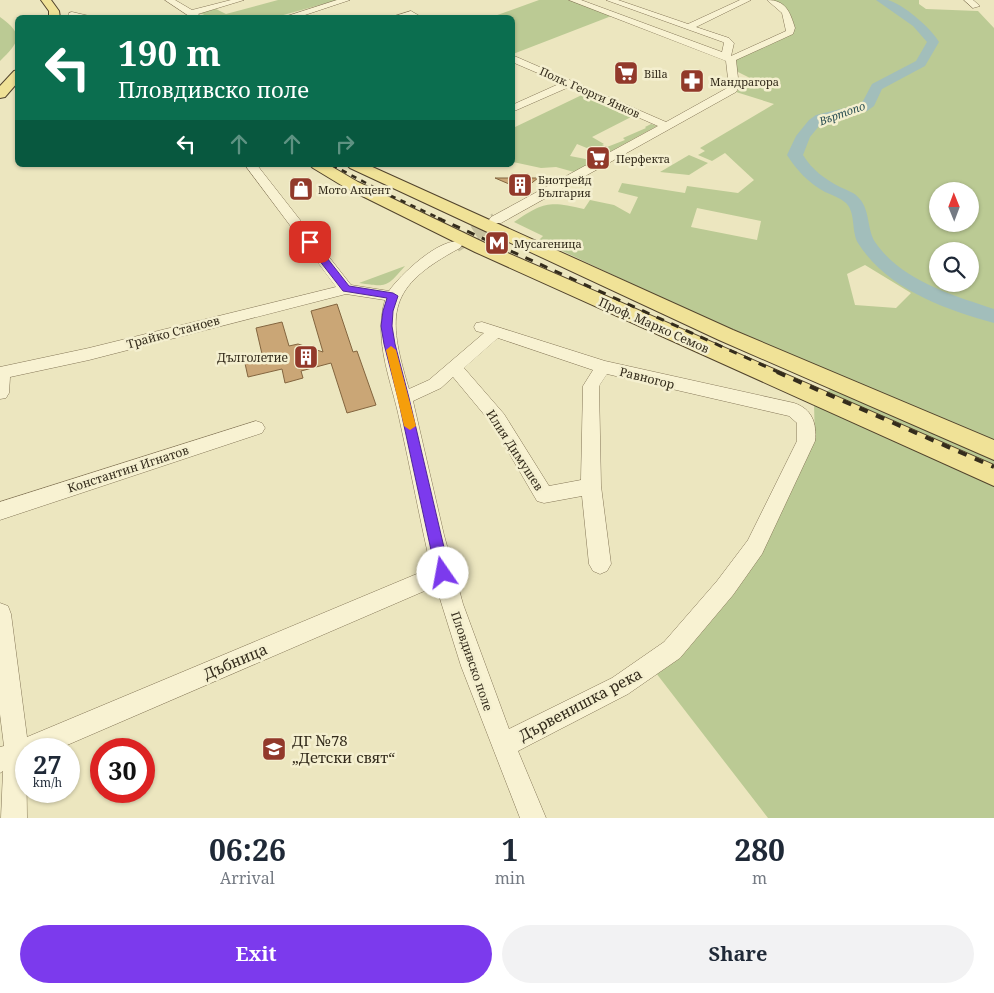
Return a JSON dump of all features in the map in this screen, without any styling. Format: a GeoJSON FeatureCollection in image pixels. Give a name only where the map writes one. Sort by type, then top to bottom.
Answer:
{"type":"FeatureCollection","features":[{"type":"Feature","properties":{"kind":"main road"},"geometry":{"type":"LineString","coordinates":[[34,0],[42,12]]}},
{"type":"Feature","properties":{"kind":"main road"},"geometry":{"type":"LineString","coordinates":[[46,0],[54,15]]}},
{"type":"Feature","properties":{"kind":"main road"},"geometry":{"type":"LineString","coordinates":[[0,83],[15,68]]}},
{"type":"Feature","properties":{"kind":"main road"},"geometry":{"type":"LineString","coordinates":[[0,94],[15,77]]}},
{"type":"Feature","properties":{"kind":"main road","name":"Проф. Марко Семов"},"geometry":{"type":"LineString","coordinates":[[321,167],[352,186],[453,235],[720,343],[994,450]]}},
{"type":"Feature","properties":{"kind":"main road","name":"Проф. Марко Семов"},"geometry":{"type":"LineString","coordinates":[[359,167],[994,476]]}},
{"type":"Feature","properties":{"kind":"street"},"geometry":{"type":"LineString","coordinates":[[169,0],[195,15],[240,0]]}},
{"type":"Feature","properties":{"kind":"street"},"geometry":{"type":"LineString","coordinates":[[295,15],[346,0]]}},
{"type":"Feature","properties":{"kind":"street"},"geometry":{"type":"LineString","coordinates":[[573,0],[729,58],[790,32],[791,28],[786,12],[771,0]]}},
{"type":"Feature","properties":{"kind":"street"},"geometry":{"type":"LineString","coordinates":[[496,220],[732,90],[734,87],[728,42],[726,40],[610,0]]}},
{"type":"Feature","properties":{"kind":"street"},"geometry":{"type":"LineString","coordinates":[[688,27],[747,0]]}},
{"type":"Feature","properties":{"kind":"street"},"geometry":{"type":"LineString","coordinates":[[968,0],[976,6]]}},
{"type":"Feature","properties":{"kind":"street"},"geometry":{"type":"LineString","coordinates":[[72,14],[78,15]]}},
{"type":"Feature","properties":{"kind":"street","name":"Полк. Георги Янков"},"geometry":{"type":"LineString","coordinates":[[515,59],[667,126]]}},
{"type":"Feature","properties":{"kind":"street"},"geometry":{"type":"LineString","coordinates":[[515,108],[569,83]]}},
{"type":"Feature","properties":{"kind":"street"},"geometry":{"type":"LineString","coordinates":[[253,167],[346,289],[393,296]]}},
{"type":"Feature","properties":{"kind":"street","name":"Пловдивско поле"},"geometry":{"type":"LineString","coordinates":[[455,245],[417,266],[402,282],[393,296],[386,326],[443,573],[468,655],[533,818]]}},
{"type":"Feature","properties":{"kind":"street","name":"Трайко Станоев"},"geometry":{"type":"LineString","coordinates":[[1,373],[89,354],[346,289]]}},
{"type":"Feature","properties":{"kind":"street","name":"Равногор"},"geometry":{"type":"LineString","coordinates":[[404,398],[430,387],[455,368],[488,330],[603,367],[801,413]]}},
{"type":"Feature","properties":{"kind":"street"},"geometry":{"type":"LineString","coordinates":[[600,564],[591,486],[591,386],[603,367]]}},
{"type":"Feature","properties":{"kind":"street","name":"Илия Димушев"},"geometry":{"type":"LineString","coordinates":[[455,368],[498,420],[544,495],[591,486]]}},
{"type":"Feature","properties":{"kind":"street"},"geometry":{"type":"LineString","coordinates":[[0,393],[1,373]]}},
{"type":"Feature","properties":{"kind":"street","name":"Дървенишка река"},"geometry":{"type":"LineString","coordinates":[[503,745],[620,686],[672,650],[724,588],[755,547],[806,441],[808,424],[801,413]]}},
{"type":"Feature","properties":{"kind":"street","name":"Константин Игнатов"},"geometry":{"type":"LineString","coordinates":[[0,511],[256,428]]}},
{"type":"Feature","properties":{"kind":"street","name":"Дъбница"},"geometry":{"type":"LineString","coordinates":[[53,738],[443,573]]}},
{"type":"Feature","properties":{"kind":"street"},"geometry":{"type":"LineString","coordinates":[[0,614],[16,738]]}},
{"type":"Feature","properties":{"kind":"street"},"geometry":{"type":"LineString","coordinates":[[14,818],[15,802]]}},
{"type":"Feature","properties":{"kind":"green space"},"geometry":{"type":"Polygon","coordinates":[[[278,0],[338,0],[283,15],[204,15],[200,13],[216,9],[226,14],[278,0]]]}},
{"type":"Feature","properties":{"kind":"green space"},"geometry":{"type":"Polygon","coordinates":[[[539,0],[573,0],[614,15],[515,53],[515,15],[497,15],[539,0]]]}},
{"type":"Feature","properties":{"kind":"green space"},"geometry":{"type":"Polygon","coordinates":[[[771,0],[919,0],[919,4],[926,9],[978,11],[994,28],[994,818],[768,818],[656,673],[759,548],[815,440],[814,404],[843,377],[679,306],[539,240],[543,236],[514,222],[540,207],[554,204],[584,209],[590,200],[614,205],[630,214],[638,197],[618,192],[622,183],[685,193],[687,186],[738,193],[754,180],[725,153],[712,161],[698,155],[705,151],[700,148],[774,104],[736,92],[752,79],[734,70],[733,64],[736,59],[765,46],[791,28],[786,12],[771,0]],[[697,208],[691,227],[757,240],[761,221],[697,208]],[[865,265],[847,274],[855,305],[896,308],[911,293],[865,265]]]}},
{"type":"Feature","properties":{"kind":"green space"},"geometry":{"type":"Polygon","coordinates":[[[0,17],[8,23],[15,32],[15,43],[12,49],[0,61],[0,17]]]}},
{"type":"Feature","properties":{"kind":"green space"},"geometry":{"type":"Polygon","coordinates":[[[586,93],[635,115],[592,137],[604,144],[602,145],[607,147],[625,140],[623,138],[651,124],[657,126],[604,155],[577,144],[570,156],[596,161],[574,172],[556,167],[541,168],[515,162],[515,127],[586,93]]]}},
{"type":"Feature","properties":{"kind":"green space"},"geometry":{"type":"Polygon","coordinates":[[[689,155],[708,163],[689,175],[660,172],[689,155]]]}},
{"type":"Feature","properties":{"kind":"green space"},"geometry":{"type":"Polygon","coordinates":[[[405,266],[394,278],[385,284],[359,283],[405,266]]]}},
{"type":"Feature","properties":{"kind":"building","name":"Биотрейд България"},"geometry":{"type":"Polygon","coordinates":[[[495,178],[538,178],[523,190],[495,178]]]}},
{"type":"Feature","properties":{"kind":"building","name":"Дълголетие"},"geometry":{"type":"Polygon","coordinates":[[[337,304],[353,352],[357,351],[376,405],[347,413],[331,363],[301,371],[303,378],[285,383],[282,369],[248,377],[244,359],[262,354],[256,328],[282,322],[289,346],[298,344],[323,352],[311,311],[337,304]]]}},
{"type":"Feature","properties":{"kind":"waterway","name":"Въртопо"},"geometry":{"type":"LineString","coordinates":[[881,0],[917,24],[933,42],[921,63],[877,87],[869,103],[862,108],[821,118],[814,123],[803,136],[795,155],[802,167],[817,180],[851,199],[860,214],[863,235],[866,241],[890,269],[922,289],[994,316]]}},
{"type":"Feature","properties":{"kind":"tunnel"},"geometry":{"type":"LineString","coordinates":[[455,245],[496,220]]}},
{"type":"Feature","properties":{"kind":"railway"},"geometry":{"type":"LineString","coordinates":[[336,167],[385,193],[441,219]]}},
{"type":"Feature","properties":{"kind":"railway"},"geometry":{"type":"LineString","coordinates":[[438,218],[780,373]]}},
{"type":"Feature","properties":{"kind":"railway"},"geometry":{"type":"LineString","coordinates":[[777,372],[994,467]]}},
{"type":"Feature","properties":{"kind":"slow traffic"},"geometry":{"type":"LineString","coordinates":[[391,350],[410,426]]}},
{"type":"Feature","properties":{"kind":"place","name":"Billa"},"geometry":{"type":"Point","coordinates":[626,73]}},
{"type":"Feature","properties":{"kind":"place","name":"Мандрагора"},"geometry":{"type":"Point","coordinates":[692,81]}},
{"type":"Feature","properties":{"kind":"place","name":"Перфекта"},"geometry":{"type":"Point","coordinates":[598,158]}},
{"type":"Feature","properties":{"kind":"place","name":"Биотрейд България"},"geometry":{"type":"Point","coordinates":[520,185]}},
{"type":"Feature","properties":{"kind":"place","name":"Мото Акцент"},"geometry":{"type":"Point","coordinates":[301,189]}},
{"type":"Feature","properties":{"kind":"place","name":"Мусагеница"},"geometry":{"type":"Point","coordinates":[497,243]}},
{"type":"Feature","properties":{"kind":"place","name":"Дълголетие"},"geometry":{"type":"Point","coordinates":[306,357]}},
{"type":"Feature","properties":{"kind":"place","name":"ДГ №78 „Детски свят“"},"geometry":{"type":"Point","coordinates":[274,749]}},
{"type":"Feature","properties":{"kind":"route"},"geometry":{"type":"LineString","coordinates":[[310,242],[346,289],[393,296],[386,326],[443,573]]}}]}
